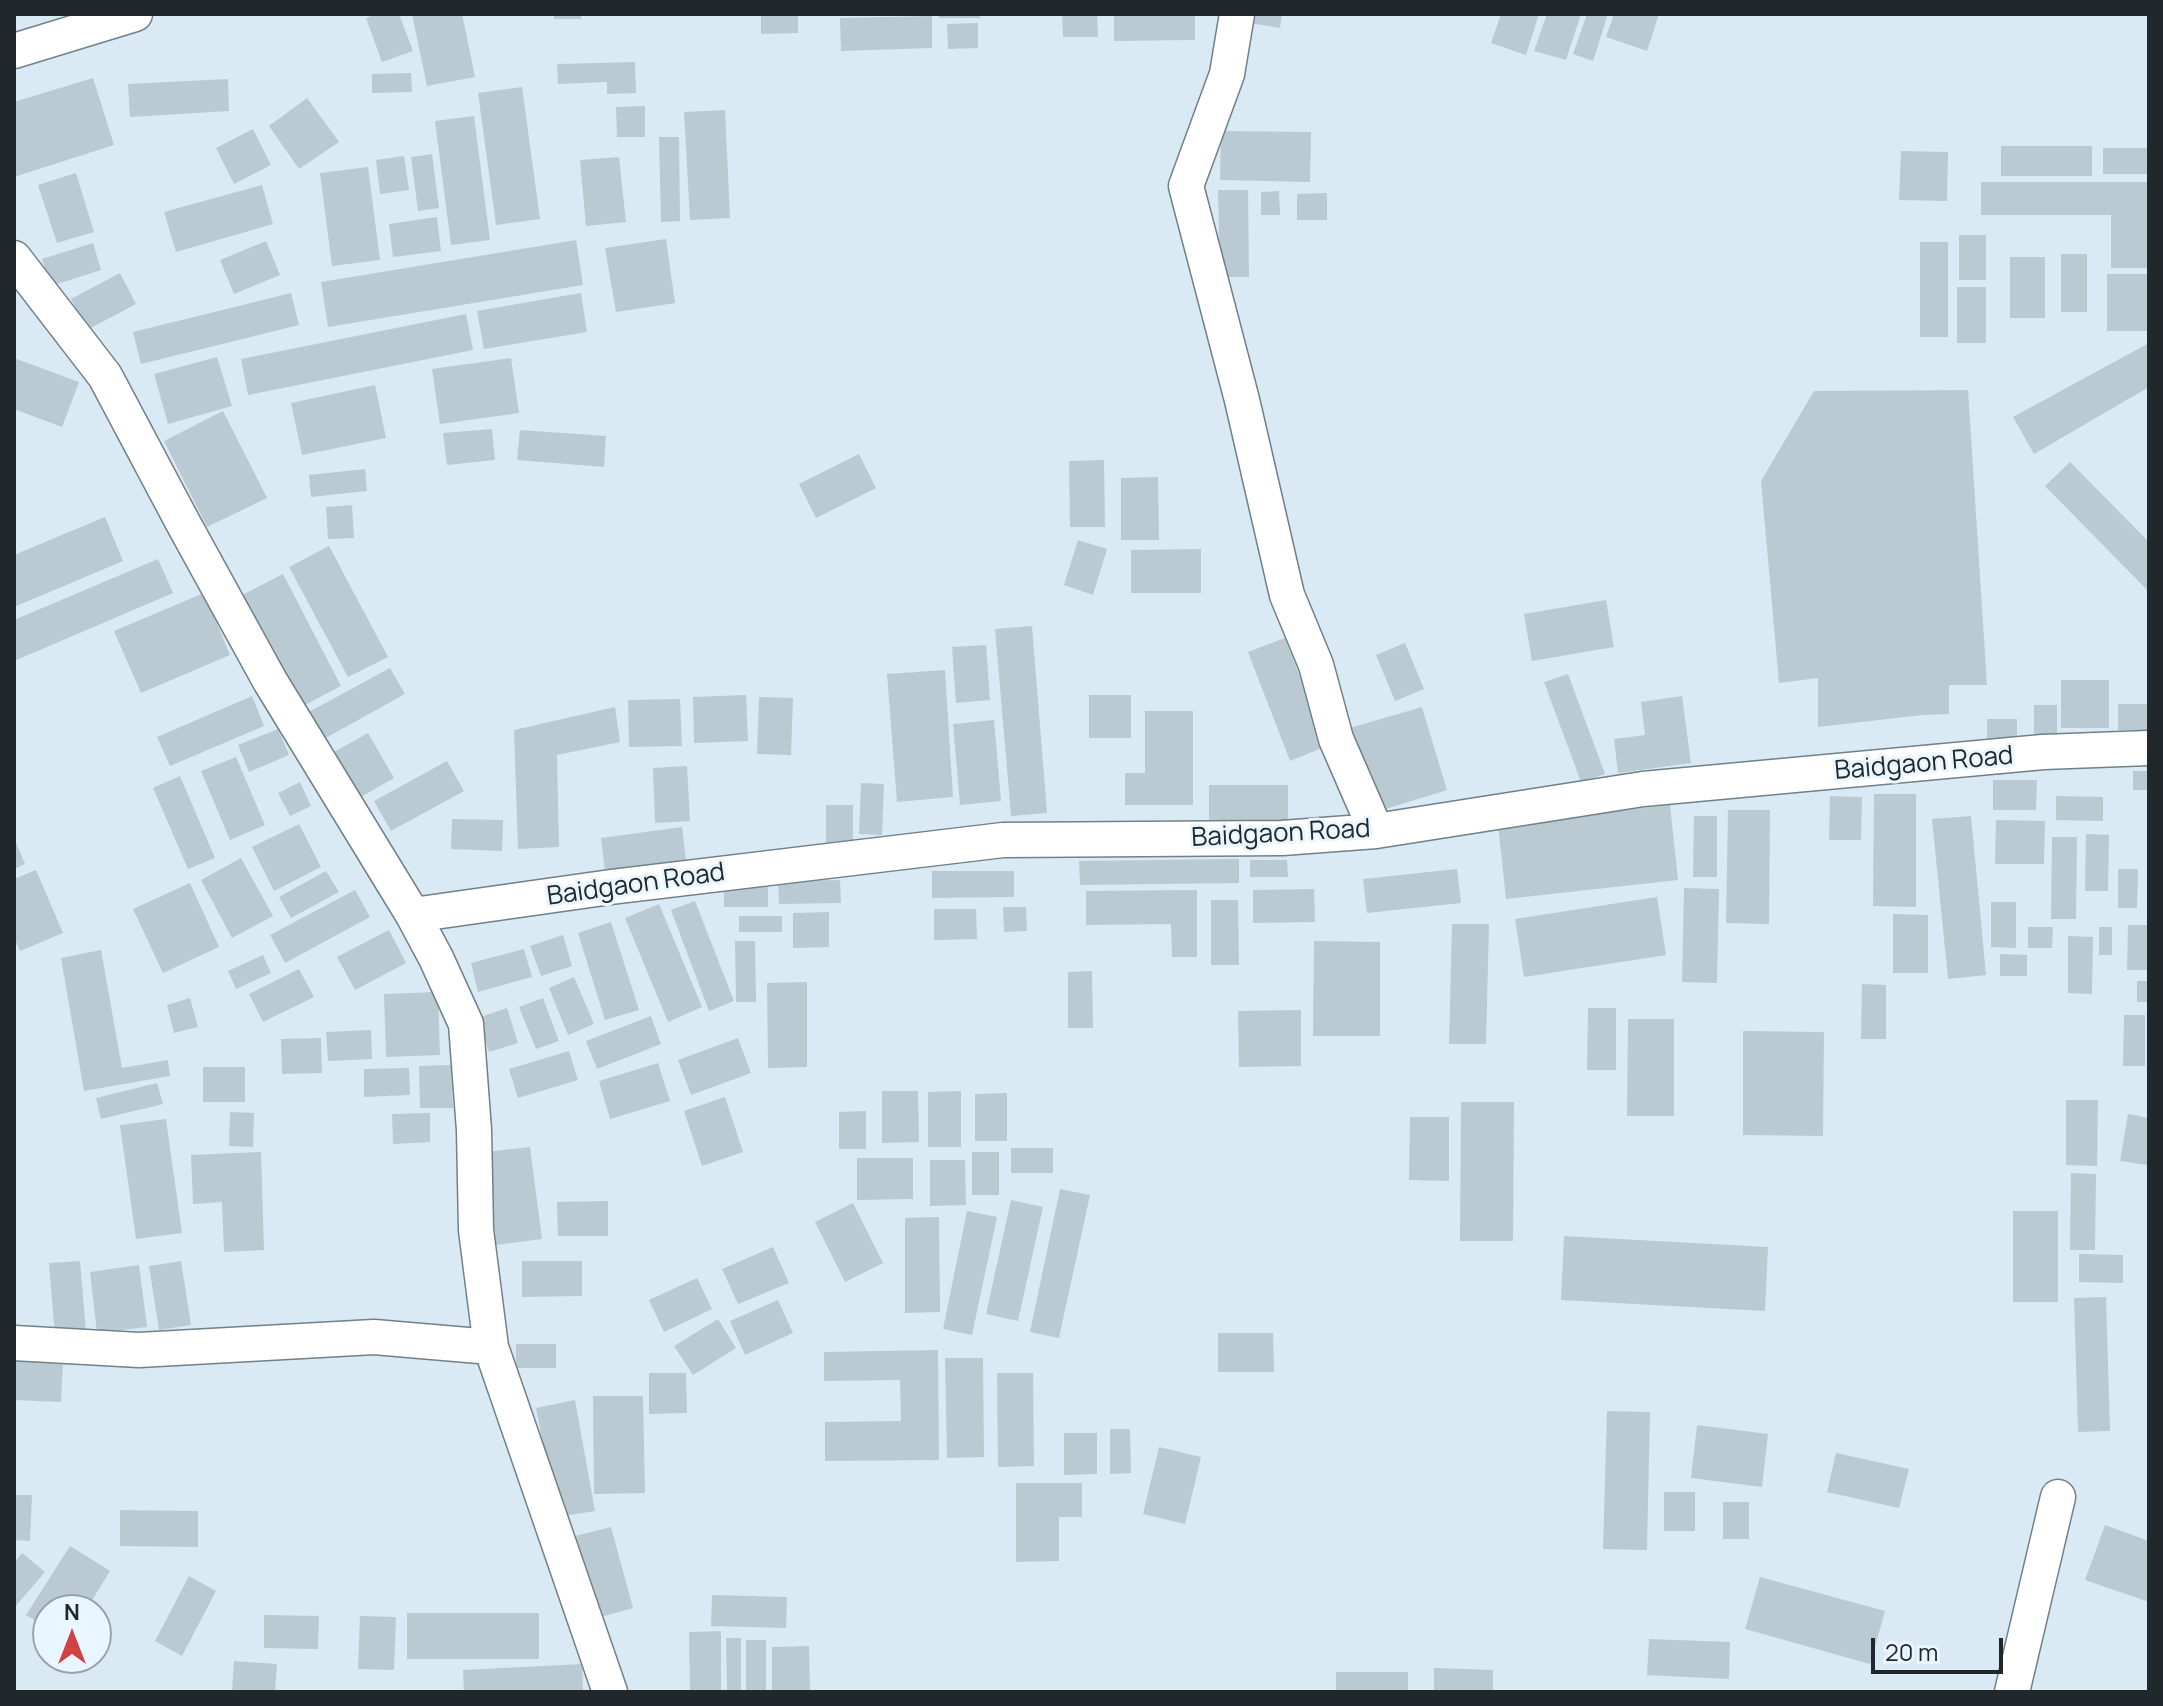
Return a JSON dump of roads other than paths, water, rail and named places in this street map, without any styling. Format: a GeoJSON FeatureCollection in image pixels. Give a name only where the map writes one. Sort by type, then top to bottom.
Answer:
{"type":"FeatureCollection","features":[{"type":"Feature","properties":{"kind":"street"},"geometry":{"type":"LineString","coordinates":[[14,51],[135,14]]}},
{"type":"Feature","properties":{"kind":"street"},"geometry":{"type":"LineString","coordinates":[[1237,14],[1227,74],[1186,186],[1242,400],[1287,595],[1316,665],[1336,739],[1376,831]]}},
{"type":"Feature","properties":{"kind":"street"},"geometry":{"type":"LineString","coordinates":[[14,258],[105,376],[270,681],[413,915],[466,1024],[474,1130],[476,1230],[491,1347],[610,1692]]}},
{"type":"Feature","properties":{"kind":"street","name":"Baidgaon Road"},"geometry":{"type":"LineString","coordinates":[[413,915],[737,871],[1003,840],[1282,838],[1376,831],[1643,789],[2043,752],[2149,748]]}},
{"type":"Feature","properties":{"kind":"street"},"geometry":{"type":"LineString","coordinates":[[14,1343],[139,1350],[374,1337],[491,1347]]}},
{"type":"Feature","properties":{"kind":"street"},"geometry":{"type":"LineString","coordinates":[[2012,1692],[2058,1497]]}}]}
